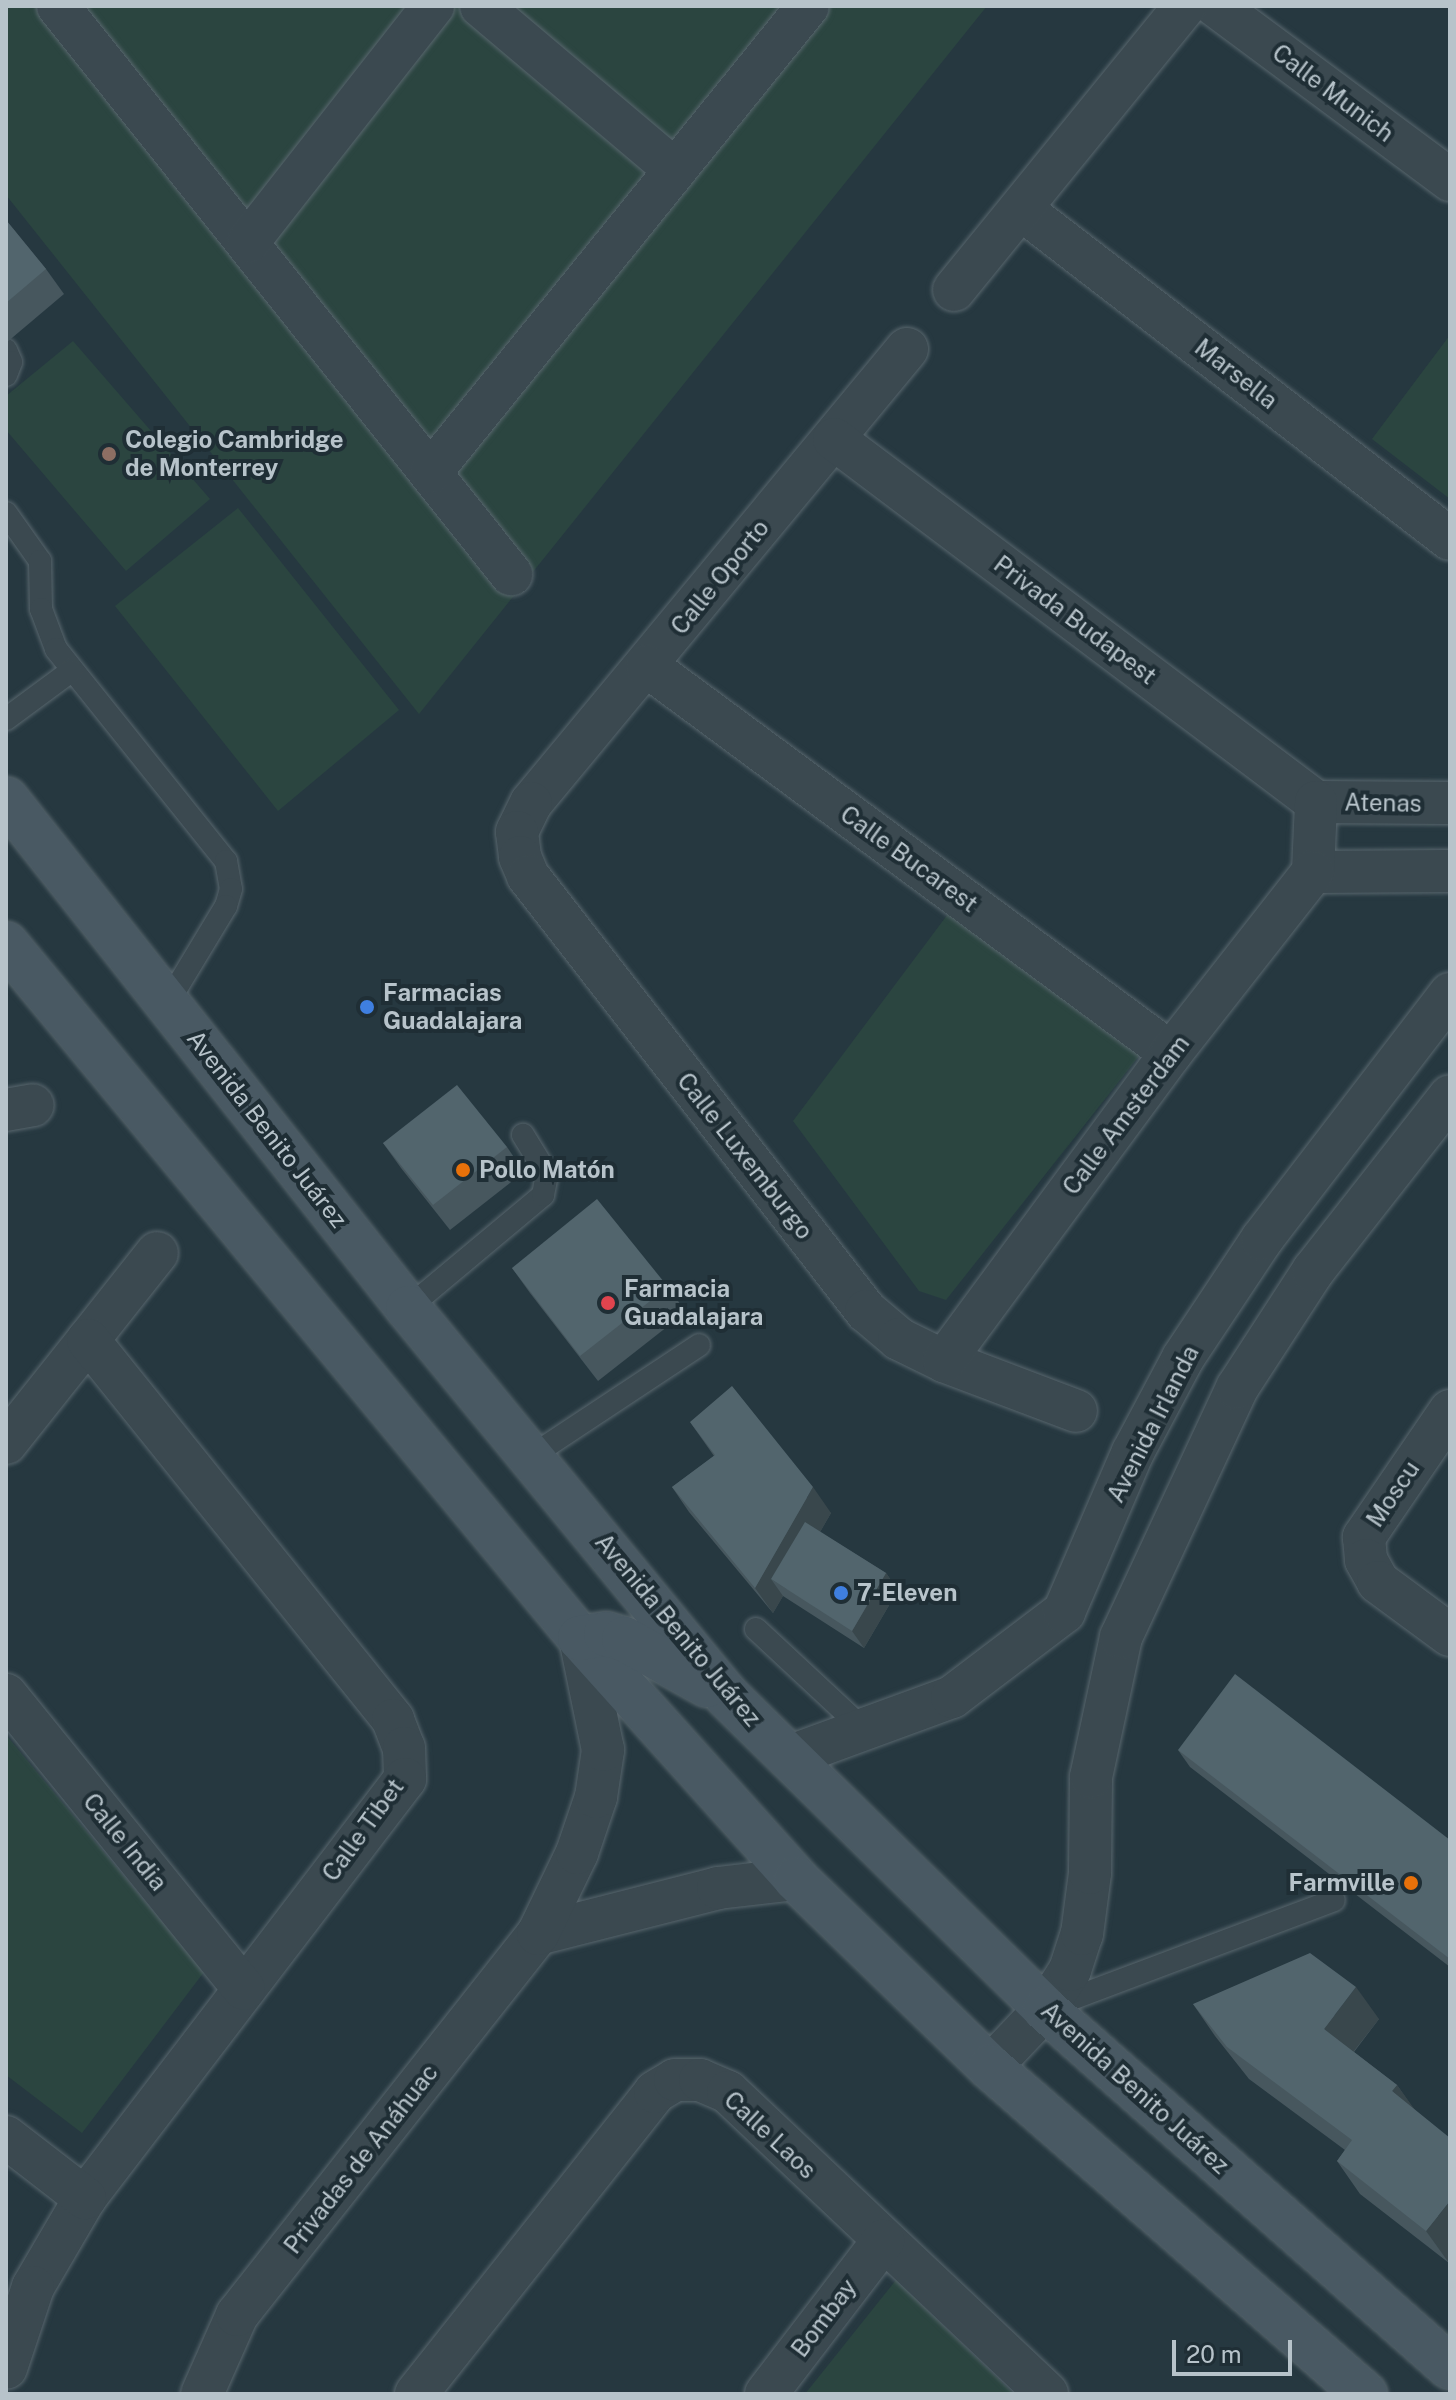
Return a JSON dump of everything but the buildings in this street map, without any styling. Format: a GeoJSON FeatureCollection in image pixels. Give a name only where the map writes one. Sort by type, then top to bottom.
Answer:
{"type":"FeatureCollection","features":[{"type":"Feature","properties":{"kind":"main road","name":"Avenida Benito Juárez"},"geometry":{"type":"LineString","coordinates":[[6,799],[408,1308],[533,1455],[727,1696],[1045,2009],[1450,2367]]}},
{"type":"Feature","properties":{"kind":"main road"},"geometry":{"type":"LineString","coordinates":[[6,944],[580,1638],[796,1879],[990,2067],[1365,2394]]}},
{"type":"Feature","properties":{"kind":"main road"},"geometry":{"type":"LineString","coordinates":[[580,1638],[606,1634],[624,1639],[727,1696]]}},
{"type":"Feature","properties":{"kind":"street"},"geometry":{"type":"LineString","coordinates":[[248,242],[433,6]]}},
{"type":"Feature","properties":{"kind":"street"},"geometry":{"type":"LineString","coordinates":[[481,6],[675,170]]}},
{"type":"Feature","properties":{"kind":"street"},"geometry":{"type":"LineString","coordinates":[[431,472],[808,6]]}},
{"type":"Feature","properties":{"kind":"street"},"geometry":{"type":"LineString","coordinates":[[954,290],[1185,6]]}},
{"type":"Feature","properties":{"kind":"street","name":"Calle Munich"},"geometry":{"type":"LineString","coordinates":[[1216,6],[1450,180]]}},
{"type":"Feature","properties":{"kind":"street"},"geometry":{"type":"LineString","coordinates":[[62,8],[511,574]]}},
{"type":"Feature","properties":{"kind":"street","name":"Marsella"},"geometry":{"type":"LineString","coordinates":[[1021,209],[1450,539]]}},
{"type":"Feature","properties":{"kind":"street","name":"Calle Oporto"},"geometry":{"type":"LineString","coordinates":[[531,803],[907,349]]}},
{"type":"Feature","properties":{"kind":"street","name":"Privada Budapest"},"geometry":{"type":"LineString","coordinates":[[834,439],[1316,802]]}},
{"type":"Feature","properties":{"kind":"street","name":"Calle Bucarest"},"geometry":{"type":"LineString","coordinates":[[647,666],[1171,1053]]}},
{"type":"Feature","properties":{"kind":"street"},"geometry":{"type":"LineString","coordinates":[[1316,802],[1313,872],[1450,871]]}},
{"type":"Feature","properties":{"kind":"street","name":"Atenas"},"geometry":{"type":"LineString","coordinates":[[1316,802],[1450,803]]}},
{"type":"Feature","properties":{"kind":"street","name":"Calle Luxemburgo"},"geometry":{"type":"LineString","coordinates":[[531,803],[517,832],[528,876],[866,1311],[899,1339],[944,1361],[1076,1411]]}},
{"type":"Feature","properties":{"kind":"street","name":"Calle Amsterdam"},"geometry":{"type":"LineString","coordinates":[[944,1361],[1171,1053],[1313,872]]}},
{"type":"Feature","properties":{"kind":"street","name":"Avenida Irlanda"},"geometry":{"type":"LineString","coordinates":[[788,1757],[952,1697],[1064,1612],[1133,1452],[1183,1358],[1262,1239],[1450,994]]}},
{"type":"Feature","properties":{"kind":"street"},"geometry":{"type":"LineString","coordinates":[[990,2067],[1045,2009],[1070,1970],[1082,1934],[1090,1873],[1091,1777],[1121,1637],[1237,1388],[1313,1271],[1450,1096]]}},
{"type":"Feature","properties":{"kind":"street"},"geometry":{"type":"LineString","coordinates":[[6,1443],[157,1253]]}},
{"type":"Feature","properties":{"kind":"street","name":"Calle Tibet"},"geometry":{"type":"LineString","coordinates":[[6,2368],[33,2287],[85,2198],[405,1779],[404,1748],[393,1720],[88,1340]]}},
{"type":"Feature","properties":{"kind":"street","name":"Moscu"},"geometry":{"type":"LineString","coordinates":[[1450,1411],[1364,1537],[1366,1560],[1378,1582],[1450,1635]]}},
{"type":"Feature","properties":{"kind":"street"},"geometry":{"type":"LineString","coordinates":[[1064,1612],[1121,1637]]}},
{"type":"Feature","properties":{"kind":"street","name":"Privadas de Anáhuac"},"geometry":{"type":"LineString","coordinates":[[202,2394],[237,2315],[538,1934],[577,1853],[596,1797],[603,1750],[580,1638]]}},
{"type":"Feature","properties":{"kind":"street","name":"Calle India"},"geometry":{"type":"LineString","coordinates":[[6,1695],[244,1989]]}},
{"type":"Feature","properties":{"kind":"street"},"geometry":{"type":"LineString","coordinates":[[538,1934],[718,1888],[796,1879]]}},
{"type":"Feature","properties":{"kind":"street","name":"Calle Laos"},"geometry":{"type":"LineString","coordinates":[[416,2394],[655,2092],[675,2080],[700,2080],[728,2092],[1047,2394]]}},
{"type":"Feature","properties":{"kind":"street"},"geometry":{"type":"LineString","coordinates":[[6,2137],[85,2198]]}},
{"type":"Feature","properties":{"kind":"street","name":"Bombay"},"geometry":{"type":"LineString","coordinates":[[766,2394],[883,2241]]}},
{"type":"Feature","properties":{"kind":"lane"},"geometry":{"type":"LineString","coordinates":[[6,350],[11,362],[6,375]]}},
{"type":"Feature","properties":{"kind":"lane"},"geometry":{"type":"LineString","coordinates":[[6,513],[40,561],[44,619],[71,671],[226,861],[231,876],[226,906],[168,1002]]}},
{"type":"Feature","properties":{"kind":"lane"},"geometry":{"type":"LineString","coordinates":[[6,719],[71,671]]}},
{"type":"Feature","properties":{"kind":"lane"},"geometry":{"type":"LineString","coordinates":[[408,1308],[543,1195],[547,1174],[523,1135]]}},
{"type":"Feature","properties":{"kind":"lane"},"geometry":{"type":"LineString","coordinates":[[533,1455],[699,1345]]}},
{"type":"Feature","properties":{"kind":"lane"},"geometry":{"type":"LineString","coordinates":[[756,1629],[862,1728]]}},
{"type":"Feature","properties":{"kind":"lane"},"geometry":{"type":"LineString","coordinates":[[1045,2009],[1334,1900]]}},
{"type":"Feature","properties":{"kind":"green space"},"geometry":{"type":"Polygon","coordinates":[[[6,6],[987,6],[419,714],[6,195],[6,6]]]}},
{"type":"Feature","properties":{"kind":"green space"},"geometry":{"type":"Polygon","coordinates":[[[1450,335],[1450,499],[1372,439],[1450,335]]]}},
{"type":"Feature","properties":{"kind":"green space"},"geometry":{"type":"Polygon","coordinates":[[[73,341],[210,499],[126,571],[6,430],[6,396],[73,341]]]}},
{"type":"Feature","properties":{"kind":"green space"},"geometry":{"type":"Polygon","coordinates":[[[238,508],[399,710],[278,811],[115,606],[238,508]]]}},
{"type":"Feature","properties":{"kind":"green space"},"geometry":{"type":"Polygon","coordinates":[[[951,910],[1143,1051],[946,1300],[919,1291],[793,1121],[951,910]]]}},
{"type":"Feature","properties":{"kind":"green space"},"geometry":{"type":"Polygon","coordinates":[[[6,1735],[204,1972],[82,2133],[6,2075],[6,1735]]]}},
{"type":"Feature","properties":{"kind":"green space"},"geometry":{"type":"Polygon","coordinates":[[[896,2280],[1014,2394],[805,2394],[896,2280]]]}},
{"type":"Feature","properties":{"kind":"place","name":"Colegio Cambridge de Monterrey"},"geometry":{"type":"Point","coordinates":[109,454]}},
{"type":"Feature","properties":{"kind":"place","name":"Farmacias Guadalajara"},"geometry":{"type":"Point","coordinates":[367,1007]}},
{"type":"Feature","properties":{"kind":"place","name":"Pollo Matón"},"geometry":{"type":"Point","coordinates":[463,1170]}},
{"type":"Feature","properties":{"kind":"place","name":"Farmacia Guadalajara"},"geometry":{"type":"Point","coordinates":[608,1303]}},
{"type":"Feature","properties":{"kind":"place","name":"7-Eleven"},"geometry":{"type":"Point","coordinates":[841,1593]}},
{"type":"Feature","properties":{"kind":"place","name":"Farmville"},"geometry":{"type":"Point","coordinates":[1411,1883]}}]}
